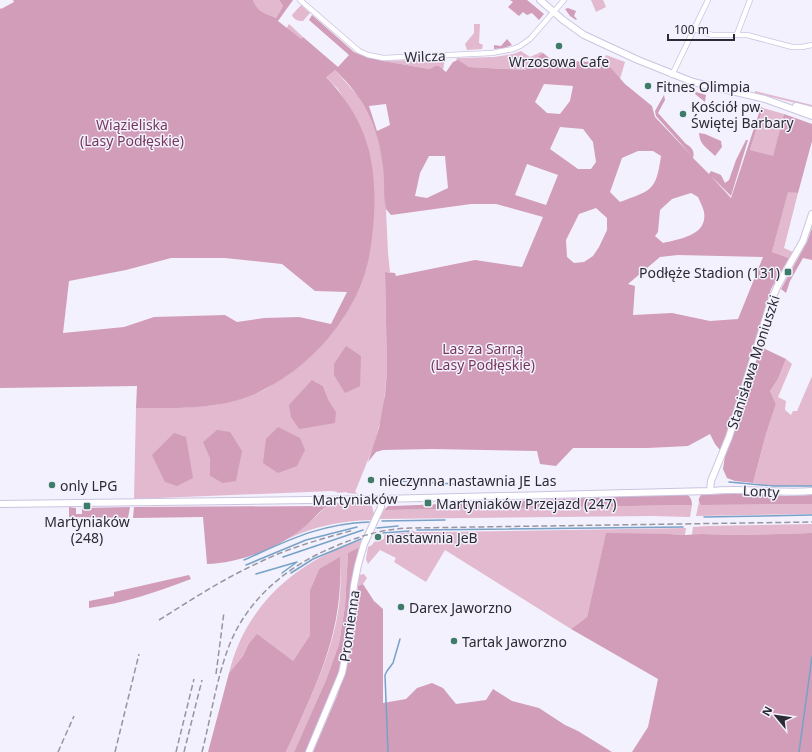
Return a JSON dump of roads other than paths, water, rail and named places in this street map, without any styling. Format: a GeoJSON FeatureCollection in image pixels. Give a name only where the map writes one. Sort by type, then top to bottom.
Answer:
{"type":"FeatureCollection","features":[{"type":"Feature","properties":{"kind":"street","name":"Wilcza"},"geometry":{"type":"LineString","coordinates":[[300,0],[359,51],[368,56],[383,58],[446,56],[506,51],[523,44],[564,0]]}},
{"type":"Feature","properties":{"kind":"street"},"geometry":{"type":"LineString","coordinates":[[540,0],[556,9],[568,24],[584,35],[672,75],[701,84],[812,110]]}},
{"type":"Feature","properties":{"kind":"street"},"geometry":{"type":"LineString","coordinates":[[672,75],[708,0]]}},
{"type":"Feature","properties":{"kind":"street"},"geometry":{"type":"LineString","coordinates":[[737,34],[750,0]]}},
{"type":"Feature","properties":{"kind":"street"},"geometry":{"type":"LineString","coordinates":[[694,29],[711,35],[737,34],[751,36],[792,47],[812,45]]}},
{"type":"Feature","properties":{"kind":"street"},"geometry":{"type":"LineString","coordinates":[[765,99],[812,116]]}},
{"type":"Feature","properties":{"kind":"street","name":"Stanisława Moniuszki"},"geometry":{"type":"LineString","coordinates":[[710,491],[711,481],[729,437],[771,301],[778,285],[803,241],[812,214]]}},
{"type":"Feature","properties":{"kind":"street","name":"Lonty"},"geometry":{"type":"LineString","coordinates":[[710,491],[725,489],[791,492],[812,491]]}},
{"type":"Feature","properties":{"kind":"street","name":"Martyniaków"},"geometry":{"type":"LineString","coordinates":[[0,504],[381,499],[710,491]]}},
{"type":"Feature","properties":{"kind":"street","name":"Promienna"},"geometry":{"type":"LineString","coordinates":[[309,752],[342,673],[350,638],[354,585],[358,566],[364,544],[381,507],[381,499]]}},
{"type":"Feature","properties":{"kind":"waterway"},"geometry":{"type":"LineString","coordinates":[[384,481],[393,481]]}},
{"type":"Feature","properties":{"kind":"waterway"},"geometry":{"type":"LineString","coordinates":[[398,481],[455,484]]}},
{"type":"Feature","properties":{"kind":"waterway"},"geometry":{"type":"LineString","coordinates":[[729,482],[773,486],[812,486]]}},
{"type":"Feature","properties":{"kind":"waterway"},"geometry":{"type":"LineString","coordinates":[[704,517],[812,515]]}},
{"type":"Feature","properties":{"kind":"waterway"},"geometry":{"type":"LineString","coordinates":[[382,521],[445,520]]}},
{"type":"Feature","properties":{"kind":"waterway"},"geometry":{"type":"LineString","coordinates":[[244,560],[305,534],[335,526],[369,522]]}},
{"type":"Feature","properties":{"kind":"waterway"},"geometry":{"type":"LineString","coordinates":[[377,528],[398,526]]}},
{"type":"Feature","properties":{"kind":"waterway"},"geometry":{"type":"LineString","coordinates":[[246,565],[306,540],[357,527]]}},
{"type":"Feature","properties":{"kind":"waterway"},"geometry":{"type":"LineString","coordinates":[[417,530],[683,527]]}},
{"type":"Feature","properties":{"kind":"waterway"},"geometry":{"type":"LineString","coordinates":[[283,557],[363,530]]}},
{"type":"Feature","properties":{"kind":"waterway"},"geometry":{"type":"LineString","coordinates":[[383,533],[409,531]]}},
{"type":"Feature","properties":{"kind":"waterway"},"geometry":{"type":"LineString","coordinates":[[291,573],[313,559],[361,539]]}},
{"type":"Feature","properties":{"kind":"waterway"},"geometry":{"type":"LineString","coordinates":[[256,574],[297,562],[282,573]]}},
{"type":"Feature","properties":{"kind":"waterway"},"geometry":{"type":"LineString","coordinates":[[388,752],[385,675],[393,663],[400,639]]}},
{"type":"Feature","properties":{"kind":"waterway"},"geometry":{"type":"LineString","coordinates":[[799,752],[812,657]]}},
{"type":"Feature","properties":{"kind":"railway"},"geometry":{"type":"LineString","coordinates":[[202,752],[224,659],[237,629],[246,614],[269,587],[297,566],[329,549],[349,541],[369,534],[410,528],[812,522]]}},
{"type":"Feature","properties":{"kind":"railway"},"geometry":{"type":"LineString","coordinates":[[159,620],[195,597],[245,569],[305,544],[354,530]]}},
{"type":"Feature","properties":{"kind":"railway"},"geometry":{"type":"LineString","coordinates":[[216,674],[224,612]]}},
{"type":"Feature","properties":{"kind":"railway"},"geometry":{"type":"LineString","coordinates":[[115,752],[139,654]]}},
{"type":"Feature","properties":{"kind":"railway"},"geometry":{"type":"LineString","coordinates":[[176,752],[194,679]]}},
{"type":"Feature","properties":{"kind":"railway"},"geometry":{"type":"LineString","coordinates":[[184,752],[202,680]]}},
{"type":"Feature","properties":{"kind":"railway"},"geometry":{"type":"LineString","coordinates":[[58,752],[74,716]]}},
{"type":"Feature","properties":{"kind":"place","name":"Wrzosowa Cafe"},"geometry":{"type":"Point","coordinates":[559,46]}},
{"type":"Feature","properties":{"kind":"place","name":"Fitnes Olimpia"},"geometry":{"type":"Point","coordinates":[648,86]}},
{"type":"Feature","properties":{"kind":"place","name":"Kościół pw. Świętej Barbary"},"geometry":{"type":"Point","coordinates":[683,114]}},
{"type":"Feature","properties":{"kind":"place","name":"Podłęże Stadion (131)"},"geometry":{"type":"Point","coordinates":[788,272]}},
{"type":"Feature","properties":{"kind":"place","name":"nieczynna nastawnia JE Las"},"geometry":{"type":"Point","coordinates":[371,480]}},
{"type":"Feature","properties":{"kind":"place","name":"only LPG"},"geometry":{"type":"Point","coordinates":[52,485]}},
{"type":"Feature","properties":{"kind":"place","name":"Martyniaków Przejazd (247)"},"geometry":{"type":"Point","coordinates":[428,503]}},
{"type":"Feature","properties":{"kind":"place","name":"Martyniaków (248)"},"geometry":{"type":"Point","coordinates":[87,506]}},
{"type":"Feature","properties":{"kind":"place","name":"nastawnia JeB"},"geometry":{"type":"Point","coordinates":[378,537]}},
{"type":"Feature","properties":{"kind":"place","name":"Darex Jaworzno"},"geometry":{"type":"Point","coordinates":[401,607]}},
{"type":"Feature","properties":{"kind":"place","name":"Tartak Jaworzno"},"geometry":{"type":"Point","coordinates":[454,641]}},
{"type":"Feature","properties":{"kind":"park label","name":"Wiązieliska (Lasy Podłęskie)"},"geometry":{"type":"Point","coordinates":[132,132]}},
{"type":"Feature","properties":{"kind":"park label","name":"Las za Sarną (Lasy Podłęskie)"},"geometry":{"type":"Point","coordinates":[483,356]}}]}
